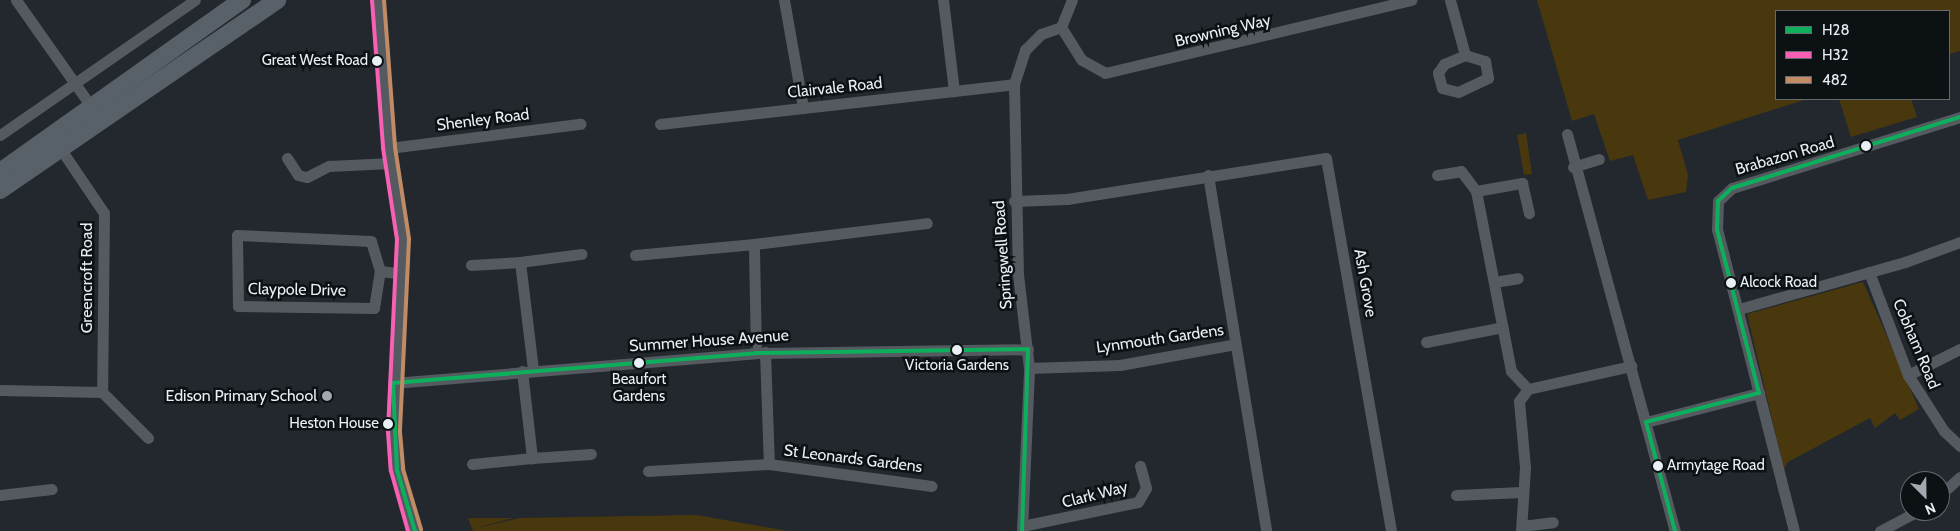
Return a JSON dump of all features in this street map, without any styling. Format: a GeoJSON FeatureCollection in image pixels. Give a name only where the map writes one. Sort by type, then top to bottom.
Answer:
{"type":"FeatureCollection","features":[{"type":"Feature","properties":{"kind":"highway"},"geometry":{"type":"LineString","coordinates":[[0,172],[93,109],[242,0]]}},
{"type":"Feature","properties":{"kind":"highway"},"geometry":{"type":"LineString","coordinates":[[0,190],[277,0]]}},
{"type":"Feature","properties":{"kind":"street"},"geometry":{"type":"LineString","coordinates":[[16,0],[93,109]]}},
{"type":"Feature","properties":{"kind":"street"},"geometry":{"type":"LineString","coordinates":[[0,135],[195,0]]}},
{"type":"Feature","properties":{"kind":"street"},"geometry":{"type":"LineString","coordinates":[[383,0],[378,0],[389,148],[403,239],[403,274],[393,383],[398,470],[414,531]]}},
{"type":"Feature","properties":{"kind":"street"},"geometry":{"type":"LineString","coordinates":[[784,0],[803,108]]}},
{"type":"Feature","properties":{"kind":"street"},"geometry":{"type":"LineString","coordinates":[[943,0],[954,90]]}},
{"type":"Feature","properties":{"kind":"street"},"geometry":{"type":"LineString","coordinates":[[1061,27],[1072,0]]}},
{"type":"Feature","properties":{"kind":"street","name":"Browning Way"},"geometry":{"type":"LineString","coordinates":[[1061,27],[1082,60],[1105,73],[1411,0]]}},
{"type":"Feature","properties":{"kind":"street"},"geometry":{"type":"LineString","coordinates":[[1450,0],[1465,55]]}},
{"type":"Feature","properties":{"kind":"street","name":"Springwell Road"},"geometry":{"type":"LineString","coordinates":[[1022,528],[1029,368],[1018,275],[1014,201],[1014,84],[1025,50],[1041,34],[1061,27]]}},
{"type":"Feature","properties":{"kind":"street","name":"Clairvale Road"},"geometry":{"type":"LineString","coordinates":[[660,124],[1014,84]]}},
{"type":"Feature","properties":{"kind":"street","name":"Brabazon Road"},"geometry":{"type":"LineString","coordinates":[[1794,531],[1715,216],[1722,196],[1732,188],[1960,117]]}},
{"type":"Feature","properties":{"kind":"street","name":"Shenley Road"},"geometry":{"type":"LineString","coordinates":[[389,148],[580,124]]}},
{"type":"Feature","properties":{"kind":"street"},"geometry":{"type":"LineString","coordinates":[[1567,134],[1573,166],[1602,249],[1675,531]]}},
{"type":"Feature","properties":{"kind":"street","name":"Greencroft Road"},"geometry":{"type":"LineString","coordinates":[[60,148],[104,214],[102,392]]}},
{"type":"Feature","properties":{"kind":"street","name":"Ash Grove"},"geometry":{"type":"LineString","coordinates":[[1014,201],[1067,199],[1319,156],[1328,164],[1391,531]]}},
{"type":"Feature","properties":{"kind":"street"},"geometry":{"type":"LineString","coordinates":[[287,158],[298,175],[307,177],[329,166],[392,163]]}},
{"type":"Feature","properties":{"kind":"street"},"geometry":{"type":"LineString","coordinates":[[1573,166],[1599,159]]}},
{"type":"Feature","properties":{"kind":"street"},"geometry":{"type":"LineString","coordinates":[[1437,175],[1461,171],[1476,191],[1511,371],[1528,389]]}},
{"type":"Feature","properties":{"kind":"street"},"geometry":{"type":"LineString","coordinates":[[1208,175],[1266,531]]}},
{"type":"Feature","properties":{"kind":"street"},"geometry":{"type":"LineString","coordinates":[[1476,191],[1522,183],[1529,213]]}},
{"type":"Feature","properties":{"kind":"street"},"geometry":{"type":"LineString","coordinates":[[635,255],[754,244],[927,224]]}},
{"type":"Feature","properties":{"kind":"street","name":"Claypole Drive"},"geometry":{"type":"LineString","coordinates":[[238,235],[372,241],[380,271],[374,308],[238,306],[238,235]]}},
{"type":"Feature","properties":{"kind":"street"},"geometry":{"type":"LineString","coordinates":[[1739,309],[1869,272],[1960,242]]}},
{"type":"Feature","properties":{"kind":"street"},"geometry":{"type":"LineString","coordinates":[[754,244],[761,352]]}},
{"type":"Feature","properties":{"kind":"street"},"geometry":{"type":"LineString","coordinates":[[471,265],[520,262],[581,254]]}},
{"type":"Feature","properties":{"kind":"street"},"geometry":{"type":"LineString","coordinates":[[520,262],[532,458]]}},
{"type":"Feature","properties":{"kind":"street"},"geometry":{"type":"LineString","coordinates":[[380,271],[403,274]]}},
{"type":"Feature","properties":{"kind":"street","name":"Cobham Road"},"geometry":{"type":"LineString","coordinates":[[1869,272],[1908,375],[1944,431],[1960,446]]}},
{"type":"Feature","properties":{"kind":"street"},"geometry":{"type":"LineString","coordinates":[[1494,282],[1518,278]]}},
{"type":"Feature","properties":{"kind":"street"},"geometry":{"type":"LineString","coordinates":[[1426,342],[1503,327]]}},
{"type":"Feature","properties":{"kind":"street","name":"Lynmouth Gardens"},"geometry":{"type":"LineString","coordinates":[[1029,368],[1120,365],[1235,344]]}},
{"type":"Feature","properties":{"kind":"street","name":"Summer House Avenue"},"geometry":{"type":"LineString","coordinates":[[393,383],[761,352],[1028,348]]}},
{"type":"Feature","properties":{"kind":"street"},"geometry":{"type":"LineString","coordinates":[[1908,375],[1960,349]]}},
{"type":"Feature","properties":{"kind":"street","name":"St Leonards Gardens"},"geometry":{"type":"LineString","coordinates":[[761,352],[769,464]]}},
{"type":"Feature","properties":{"kind":"street"},"geometry":{"type":"LineString","coordinates":[[1554,522],[1521,529],[1521,492],[1525,467],[1519,401],[1528,389],[1631,366]]}},
{"type":"Feature","properties":{"kind":"street"},"geometry":{"type":"LineString","coordinates":[[0,390],[102,392],[148,438]]}},
{"type":"Feature","properties":{"kind":"street"},"geometry":{"type":"LineString","coordinates":[[1646,422],[1759,393]]}},
{"type":"Feature","properties":{"kind":"street"},"geometry":{"type":"LineString","coordinates":[[472,464],[591,454]]}},
{"type":"Feature","properties":{"kind":"street","name":"St Leonards Gardens"},"geometry":{"type":"LineString","coordinates":[[648,471],[769,464],[932,486]]}},
{"type":"Feature","properties":{"kind":"street","name":"Clark Way"},"geometry":{"type":"LineString","coordinates":[[1022,528],[1138,502],[1146,488],[1140,466]]}},
{"type":"Feature","properties":{"kind":"street"},"geometry":{"type":"LineString","coordinates":[[1950,486],[1960,477]]}},
{"type":"Feature","properties":{"kind":"street"},"geometry":{"type":"LineString","coordinates":[[0,495],[52,489]]}},
{"type":"Feature","properties":{"kind":"street"},"geometry":{"type":"LineString","coordinates":[[1456,495],[1521,492]]}},
{"type":"Feature","properties":{"kind":"street"},"geometry":{"type":"LineString","coordinates":[[1880,531],[1900,520]]}},
{"type":"Feature","properties":{"kind":"shaded area"},"geometry":{"type":"Polygon","coordinates":[[[1537,0],[1960,0],[1960,51],[1950,54],[1950,10],[1775,10],[1775,100],[1804,100],[1678,140],[1688,175],[1686,192],[1648,200],[1633,155],[1610,161],[1594,114],[1572,121],[1537,0]]]}},
{"type":"Feature","properties":{"kind":"shaded area"},"geometry":{"type":"Polygon","coordinates":[[[1839,100],[1911,100],[1917,117],[1851,137],[1839,100]]]}},
{"type":"Feature","properties":{"kind":"shaded area"},"geometry":{"type":"Polygon","coordinates":[[[1526,133],[1532,174],[1524,175],[1517,135],[1526,133]]]}},
{"type":"Feature","properties":{"kind":"shaded area"},"geometry":{"type":"Polygon","coordinates":[[[1863,282],[1919,409],[1900,420],[1895,413],[1875,428],[1870,418],[1788,462],[1784,469],[1747,314],[1863,282]]]}},
{"type":"Feature","properties":{"kind":"shaded area"},"geometry":{"type":"Polygon","coordinates":[[[696,515],[788,531],[473,531],[468,518],[513,518],[473,529],[519,518],[696,515]]]}},
{"type":"Feature","properties":{"kind":"transit line","name":"H32"},"geometry":{"type":"LineString","coordinates":[[372,0],[383,148],[397,239],[388,432],[391,471],[408,531]]}},
{"type":"Feature","properties":{"kind":"transit line","name":"482"},"geometry":{"type":"LineString","coordinates":[[384,0],[395,147],[409,239],[400,432],[403,469],[421,529]]}},
{"type":"Feature","properties":{"kind":"transit line","name":"H28"},"geometry":{"type":"LineString","coordinates":[[1759,393],[1717,230],[1718,201],[1732,188],[1960,117]]}},
{"type":"Feature","properties":{"kind":"transit line","name":"H28"},"geometry":{"type":"LineString","coordinates":[[393,383],[756,353],[1028,349]]}},
{"type":"Feature","properties":{"kind":"transit line","name":"H28"},"geometry":{"type":"LineString","coordinates":[[1022,531],[1028,349]]}},
{"type":"Feature","properties":{"kind":"transit line","name":"H28"},"geometry":{"type":"LineString","coordinates":[[393,383],[397,470],[415,531]]}},
{"type":"Feature","properties":{"kind":"transit line","name":"H28"},"geometry":{"type":"LineString","coordinates":[[1646,422],[1759,393]]}},
{"type":"Feature","properties":{"kind":"transit line","name":"H28"},"geometry":{"type":"LineString","coordinates":[[1646,422],[1675,531]]}},
{"type":"Feature","properties":{"kind":"place","name":"Great West Road"},"geometry":{"type":"Point","coordinates":[377,61]}},
{"type":"Feature","properties":{"kind":"place","name":"Alcock Road"},"geometry":{"type":"Point","coordinates":[1731,283]}},
{"type":"Feature","properties":{"kind":"place","name":"Victoria Gardens"},"geometry":{"type":"Point","coordinates":[957,350]}},
{"type":"Feature","properties":{"kind":"place","name":"Beaufort Gardens"},"geometry":{"type":"Point","coordinates":[639,363]}},
{"type":"Feature","properties":{"kind":"place","name":"Edison Primary School"},"geometry":{"type":"Point","coordinates":[327,396]}},
{"type":"Feature","properties":{"kind":"place","name":"Heston House"},"geometry":{"type":"Point","coordinates":[388,424]}},
{"type":"Feature","properties":{"kind":"place","name":"Armytage Road"},"geometry":{"type":"Point","coordinates":[1658,466]}}]}
